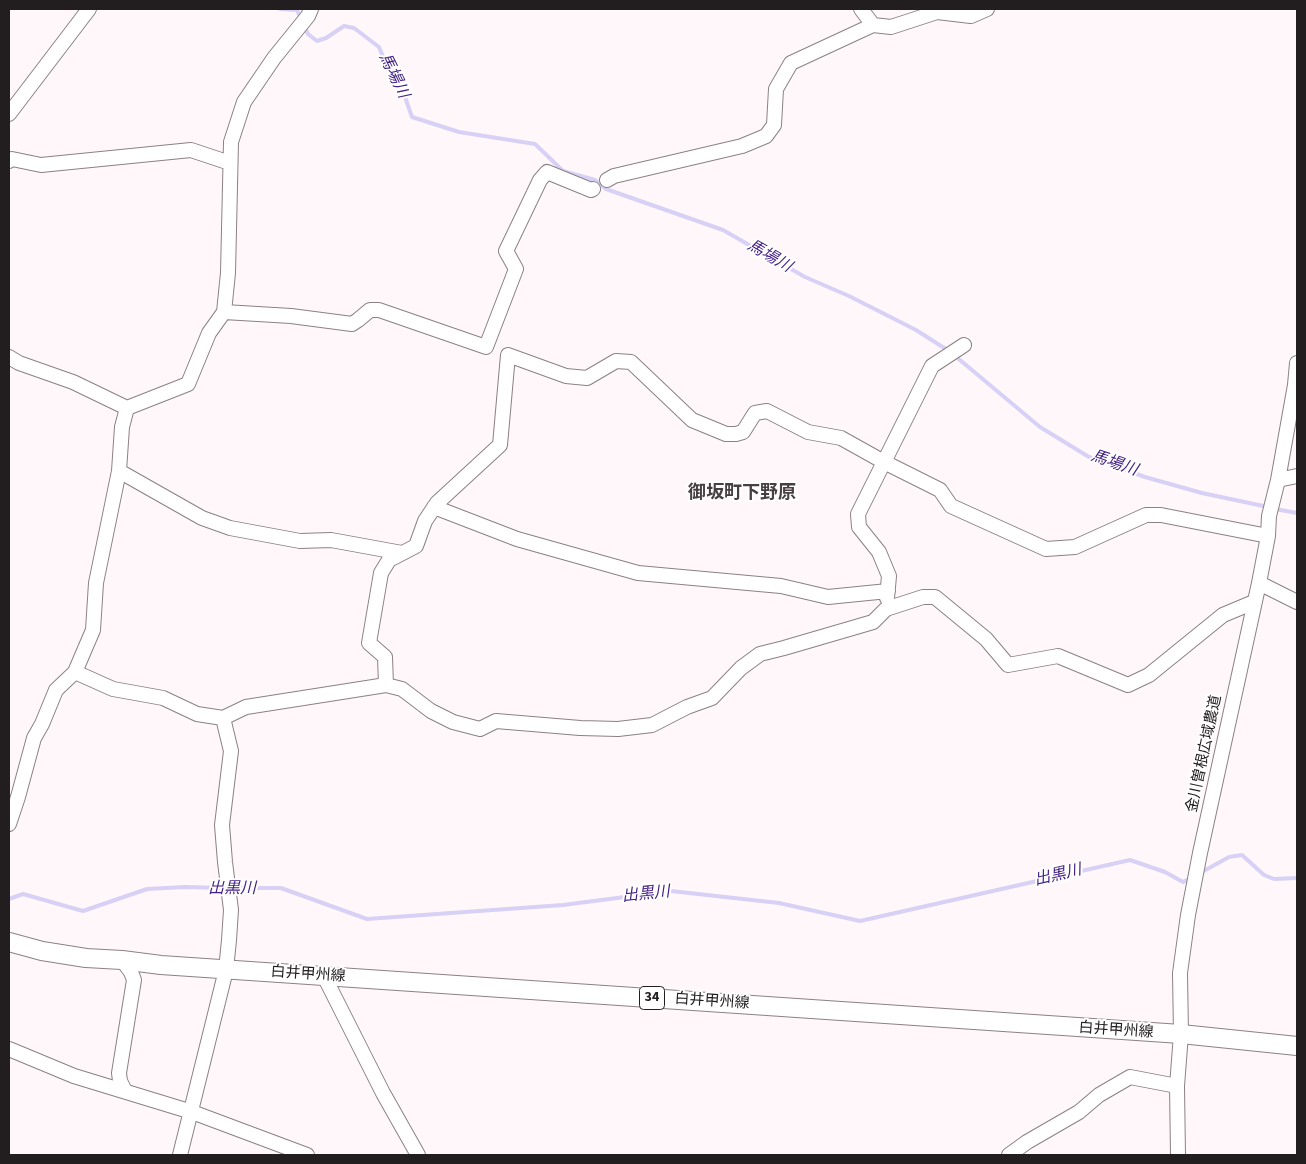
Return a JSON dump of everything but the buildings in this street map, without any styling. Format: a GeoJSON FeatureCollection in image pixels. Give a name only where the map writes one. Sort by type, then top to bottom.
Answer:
{"type":"FeatureCollection","features":[{"type":"Feature","properties":{"kind":"main road","name":"白井甲州線"},"geometry":{"type":"LineString","coordinates":[[9,942],[42,951],[86,958],[226,970],[1181,1034],[1297,1046]]}},
{"type":"Feature","properties":{"kind":"street"},"geometry":{"type":"LineString","coordinates":[[9,114],[89,9]]}},
{"type":"Feature","properties":{"kind":"street"},"geometry":{"type":"LineString","coordinates":[[861,9],[873,25]]}},
{"type":"Feature","properties":{"kind":"street"},"geometry":{"type":"LineString","coordinates":[[607,180],[614,176],[742,146],[766,136],[774,125],[776,89],[791,63],[873,25],[891,27],[937,12],[971,16],[986,9]]}},
{"type":"Feature","properties":{"kind":"street"},"geometry":{"type":"LineString","coordinates":[[9,357],[19,363],[73,382],[127,408],[188,384],[209,333],[224,312],[228,273],[231,142],[244,102],[274,58],[306,17]]}},
{"type":"Feature","properties":{"kind":"street"},"geometry":{"type":"LineString","coordinates":[[9,161],[12,159],[41,165],[191,150],[230,163]]}},
{"type":"Feature","properties":{"kind":"street"},"geometry":{"type":"LineString","coordinates":[[224,312],[291,316],[352,324],[370,310],[379,310],[486,347],[516,269],[506,251],[540,180],[547,172],[591,190],[593,189]]}},
{"type":"Feature","properties":{"kind":"street"},"geometry":{"type":"LineString","coordinates":[[886,609],[889,576],[879,552],[858,527],[858,514],[932,366],[961,347]]}},
{"type":"Feature","properties":{"kind":"street"},"geometry":{"type":"LineString","coordinates":[[386,685],[385,657],[369,643],[382,573],[389,560],[416,546],[426,520],[434,507],[500,445],[508,355],[566,376],[586,378],[616,362],[631,362],[692,420],[726,434],[743,432],[755,413],[767,411],[808,432],[841,438],[940,490],[951,506],[1046,550],[1075,547],[1146,515],[1161,515],[1268,536]]}},
{"type":"Feature","properties":{"kind":"street","name":"金川曽根広域農道"},"geometry":{"type":"LineString","coordinates":[[1178,1155],[1177,1086],[1181,1034],[1180,973],[1197,868],[1259,583],[1268,536],[1269,516],[1278,480],[1297,364]]}},
{"type":"Feature","properties":{"kind":"street"},"geometry":{"type":"LineString","coordinates":[[9,824],[34,738],[56,690],[75,672],[94,630],[96,583],[119,471],[122,427],[127,408]]}},
{"type":"Feature","properties":{"kind":"street"},"geometry":{"type":"LineString","coordinates":[[119,471],[202,518],[230,528],[300,540],[331,540],[402,553]]}},
{"type":"Feature","properties":{"kind":"street"},"geometry":{"type":"LineString","coordinates":[[1278,480],[1297,476]]}},
{"type":"Feature","properties":{"kind":"street"},"geometry":{"type":"LineString","coordinates":[[434,507],[517,539],[638,573],[781,586],[828,597],[888,591]]}},
{"type":"Feature","properties":{"kind":"street"},"geometry":{"type":"LineString","coordinates":[[1259,583],[1297,602]]}},
{"type":"Feature","properties":{"kind":"street"},"geometry":{"type":"LineString","coordinates":[[75,672],[112,689],[162,698],[197,714],[223,718],[246,707],[386,685],[402,689],[431,711],[453,722],[480,729],[496,721],[618,729],[652,725],[687,707],[712,698],[741,668],[760,654],[873,622],[886,609],[923,597],[935,597],[986,639],[1008,665],[1058,656],[1128,684],[1148,675],[1223,615],[1254,602]]}},
{"type":"Feature","properties":{"kind":"street"},"geometry":{"type":"LineString","coordinates":[[180,1155],[226,970],[231,910],[222,824],[231,752],[223,718]]}},
{"type":"Feature","properties":{"kind":"street"},"geometry":{"type":"LineString","coordinates":[[122,960],[131,972],[134,980],[120,1073],[120,1081],[125,1091]]}},
{"type":"Feature","properties":{"kind":"street"},"geometry":{"type":"LineString","coordinates":[[324,976],[383,1093],[418,1155]]}},
{"type":"Feature","properties":{"kind":"street"},"geometry":{"type":"LineString","coordinates":[[9,1049],[74,1076],[192,1112],[307,1155]]}},
{"type":"Feature","properties":{"kind":"street"},"geometry":{"type":"LineString","coordinates":[[1009,1155],[1027,1142],[1080,1112],[1099,1094],[1130,1077],[1177,1086]]}},
{"type":"Feature","properties":{"kind":"waterway","name":"馬場川"},"geometry":{"type":"LineString","coordinates":[[280,9],[297,10],[301,19]]}},
{"type":"Feature","properties":{"kind":"waterway","name":"馬場川"},"geometry":{"type":"LineString","coordinates":[[304,26],[308,34],[317,41],[326,38],[344,26],[354,28],[379,47],[386,64],[398,77],[412,117],[459,132],[535,144],[563,171],[595,180],[606,189],[723,230],[805,277],[849,296],[916,330],[949,351]]}},
{"type":"Feature","properties":{"kind":"waterway","name":"馬場川"},"geometry":{"type":"LineString","coordinates":[[954,355],[1040,427],[1089,457],[1145,477],[1202,493],[1268,507]]}},
{"type":"Feature","properties":{"kind":"waterway","name":"馬場川"},"geometry":{"type":"LineString","coordinates":[[1275,509],[1297,513]]}},
{"type":"Feature","properties":{"kind":"waterway","name":"出黒川"},"geometry":{"type":"LineString","coordinates":[[1200,873],[1229,857],[1242,855],[1264,875],[1274,879],[1297,878]]}},
{"type":"Feature","properties":{"kind":"waterway","name":"出黒川"},"geometry":{"type":"LineString","coordinates":[[232,888],[281,888],[367,919],[563,905],[671,891],[779,903],[860,921],[1130,860],[1165,872],[1183,882],[1191,878]]}},
{"type":"Feature","properties":{"kind":"waterway","name":"出黒川"},"geometry":{"type":"LineString","coordinates":[[9,899],[23,894],[83,911],[147,889],[185,887],[225,888]]}},
{"type":"Feature","properties":{"kind":"district","name":"御坂町下野原"},"geometry":{"type":"Point","coordinates":[742,494]}}]}
